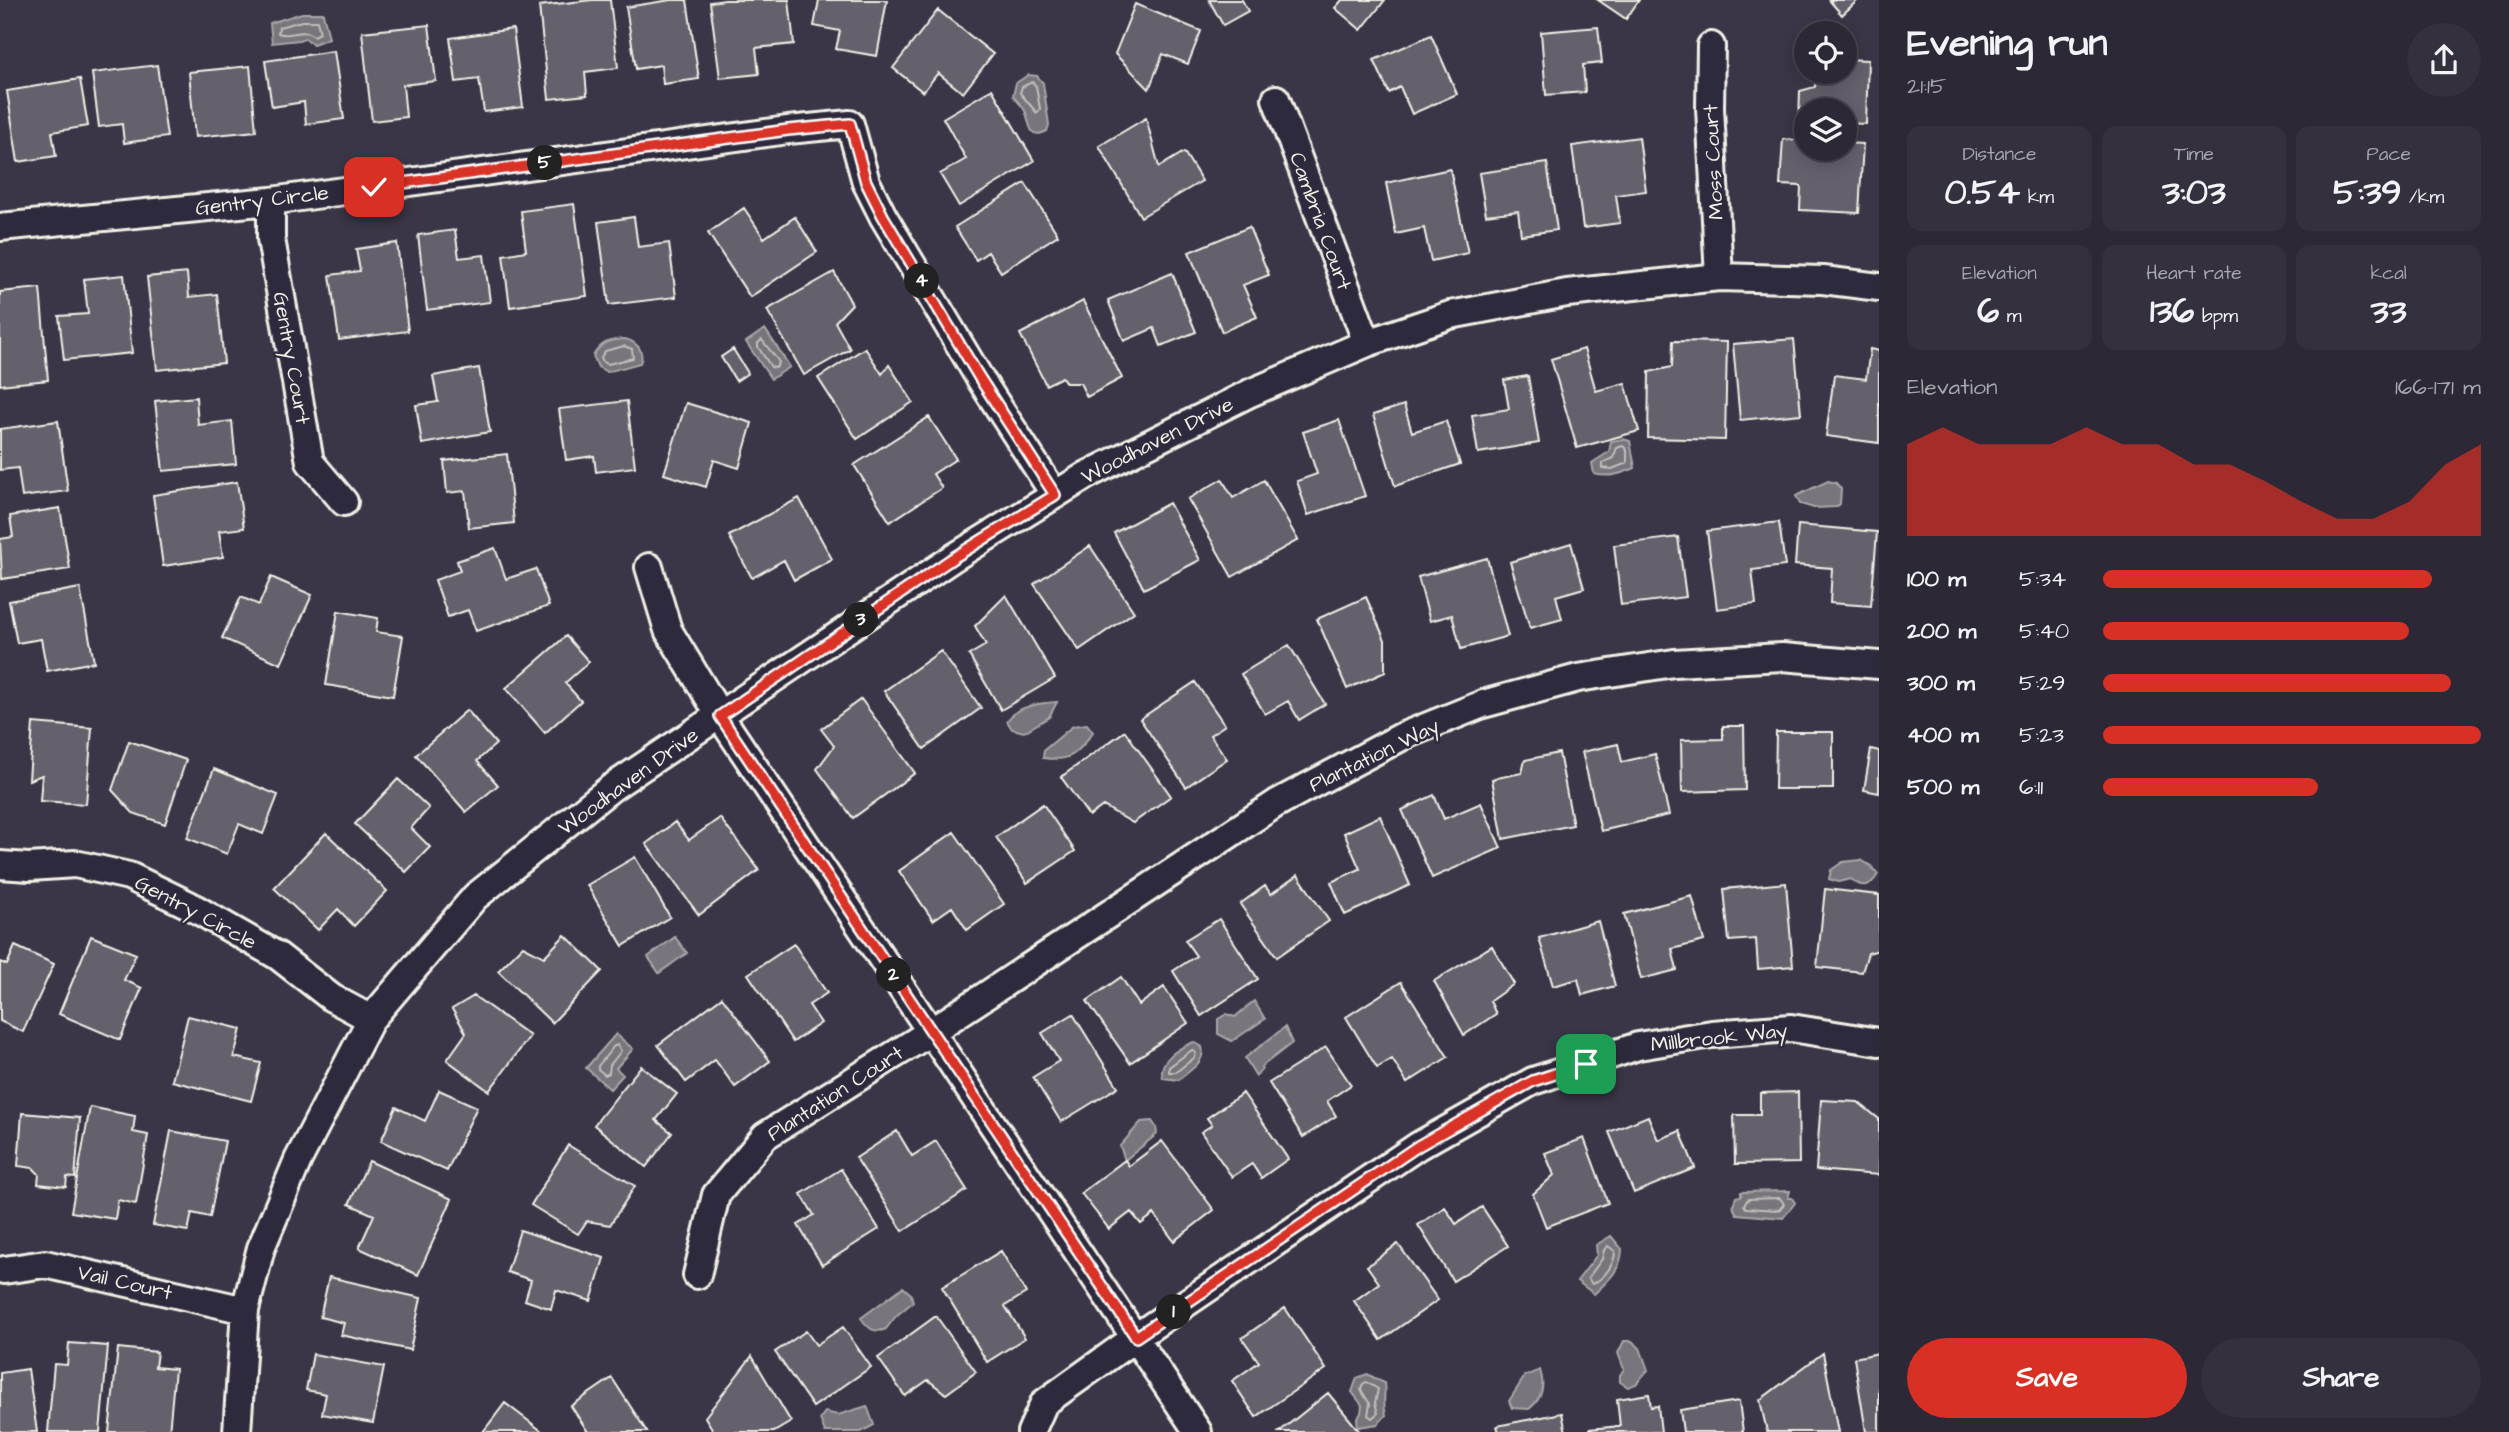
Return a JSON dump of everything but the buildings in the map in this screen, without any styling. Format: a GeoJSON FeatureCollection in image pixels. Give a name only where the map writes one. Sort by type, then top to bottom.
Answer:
{"type":"FeatureCollection","features":[{"type":"Feature","properties":{"kind":"street","name":"Moss Court"},"geometry":{"type":"LineString","coordinates":[[1711,46],[1710,108],[1719,277]]}},
{"type":"Feature","properties":{"kind":"street","name":"Cambria Court"},"geometry":{"type":"LineString","coordinates":[[1276,99],[1367,343]]}},
{"type":"Feature","properties":{"kind":"street","name":"Gentry Circle"},"geometry":{"type":"LineString","coordinates":[[0,227],[271,201],[788,130],[850,124],[866,182],[883,216],[979,377],[1055,495]]}},
{"type":"Feature","properties":{"kind":"street","name":"Gentry Court"},"geometry":{"type":"LineString","coordinates":[[271,201],[271,239],[310,462],[344,502]]}},
{"type":"Feature","properties":{"kind":"street","name":"Woodhaven Drive"},"geometry":{"type":"LineString","coordinates":[[237,1432],[245,1310],[261,1248],[298,1160],[371,1019],[475,897],[611,788],[953,558],[1087,475],[1250,393],[1367,343],[1450,315],[1567,293],[1719,277],[1823,280],[1879,287]]}},
{"type":"Feature","properties":{"kind":"street"},"geometry":{"type":"LineString","coordinates":[[649,567],[668,630],[720,716],[1198,1432]]}},
{"type":"Feature","properties":{"kind":"street","name":"Plantation Way"},"geometry":{"type":"LineString","coordinates":[[932,1031],[1277,803],[1404,736],[1483,705],[1578,678],[1674,663],[1782,657],[1879,665]]}},
{"type":"Feature","properties":{"kind":"street","name":"Gentry Circle"},"geometry":{"type":"LineString","coordinates":[[0,865],[29,867],[75,864],[129,876],[189,905],[278,956],[332,998],[371,1019]]}},
{"type":"Feature","properties":{"kind":"street","name":"Millbrook Way"},"geometry":{"type":"LineString","coordinates":[[1031,1432],[1044,1403],[1136,1337],[1418,1146],[1533,1081],[1638,1046],[1712,1034],[1791,1028],[1879,1042]]}},
{"type":"Feature","properties":{"kind":"street","name":"Plantation Court"},"geometry":{"type":"LineString","coordinates":[[697,1275],[716,1195],[765,1136],[932,1031]]}},
{"type":"Feature","properties":{"kind":"street","name":"Vail Court"},"geometry":{"type":"LineString","coordinates":[[4,1270],[45,1264],[245,1310]]}},
{"type":"Feature","properties":{"kind":"water"},"geometry":{"type":"Polygon","coordinates":[[[302,13],[323,13],[329,38],[313,44],[305,38],[272,43],[270,23],[302,13]]]}},
{"type":"Feature","properties":{"kind":"water"},"geometry":{"type":"Polygon","coordinates":[[[1028,75],[1037,76],[1043,83],[1049,125],[1047,131],[1036,134],[1031,129],[1025,111],[1013,96],[1016,83],[1028,75]]]}},
{"type":"Feature","properties":{"kind":"water"},"geometry":{"type":"Polygon","coordinates":[[[765,329],[790,367],[771,379],[746,342],[765,329]]]}},
{"type":"Feature","properties":{"kind":"water"},"geometry":{"type":"Polygon","coordinates":[[[625,339],[639,348],[640,363],[607,372],[598,367],[593,356],[599,348],[610,341],[625,339]]]}},
{"type":"Feature","properties":{"kind":"water"},"geometry":{"type":"Polygon","coordinates":[[[1611,441],[1630,441],[1635,468],[1615,475],[1594,474],[1592,463],[1609,452],[1611,441]]]}},
{"type":"Feature","properties":{"kind":"water"},"geometry":{"type":"Polygon","coordinates":[[[1828,481],[1836,483],[1841,489],[1840,504],[1836,507],[1814,508],[1800,504],[1796,496],[1828,481]]]}},
{"type":"Feature","properties":{"kind":"water"},"geometry":{"type":"Polygon","coordinates":[[[1057,702],[1049,717],[1024,732],[1012,729],[1007,721],[1022,709],[1036,704],[1057,702]]]}},
{"type":"Feature","properties":{"kind":"water"},"geometry":{"type":"Polygon","coordinates":[[[1087,724],[1093,732],[1073,754],[1061,759],[1043,758],[1044,750],[1073,726],[1087,724]]]}},
{"type":"Feature","properties":{"kind":"water"},"geometry":{"type":"Polygon","coordinates":[[[1861,860],[1878,874],[1869,884],[1859,884],[1851,879],[1838,882],[1829,879],[1831,870],[1843,862],[1861,860]]]}},
{"type":"Feature","properties":{"kind":"water"},"geometry":{"type":"Polygon","coordinates":[[[675,937],[687,953],[659,973],[648,957],[675,937]]]}},
{"type":"Feature","properties":{"kind":"water"},"geometry":{"type":"Polygon","coordinates":[[[1254,1001],[1265,1019],[1232,1041],[1218,1034],[1218,1019],[1227,1014],[1235,1017],[1254,1001]]]}},
{"type":"Feature","properties":{"kind":"water"},"geometry":{"type":"Polygon","coordinates":[[[1285,1027],[1292,1043],[1261,1067],[1256,1076],[1245,1058],[1285,1027]]]}},
{"type":"Feature","properties":{"kind":"water"},"geometry":{"type":"Polygon","coordinates":[[[616,1034],[633,1049],[616,1068],[623,1075],[610,1089],[586,1068],[616,1034]]]}},
{"type":"Feature","properties":{"kind":"water"},"geometry":{"type":"Polygon","coordinates":[[[1194,1042],[1202,1047],[1203,1053],[1199,1062],[1179,1080],[1163,1078],[1163,1066],[1170,1056],[1194,1042]]]}},
{"type":"Feature","properties":{"kind":"water"},"geometry":{"type":"Polygon","coordinates":[[[1152,1121],[1157,1134],[1125,1160],[1120,1146],[1141,1122],[1152,1121]]]}},
{"type":"Feature","properties":{"kind":"water"},"geometry":{"type":"Polygon","coordinates":[[[1790,1191],[1788,1198],[1792,1198],[1795,1203],[1783,1218],[1737,1214],[1734,1210],[1735,1199],[1741,1196],[1741,1192],[1790,1191]]]}},
{"type":"Feature","properties":{"kind":"water"},"geometry":{"type":"Polygon","coordinates":[[[1611,1236],[1622,1249],[1620,1263],[1594,1294],[1577,1281],[1597,1255],[1596,1245],[1611,1236]]]}},
{"type":"Feature","properties":{"kind":"water"},"geometry":{"type":"Polygon","coordinates":[[[903,1287],[911,1294],[913,1302],[896,1316],[886,1329],[878,1331],[869,1327],[861,1318],[903,1287]]]}},
{"type":"Feature","properties":{"kind":"water"},"geometry":{"type":"Polygon","coordinates":[[[1624,1341],[1632,1341],[1640,1348],[1648,1370],[1636,1384],[1628,1387],[1620,1382],[1624,1369],[1618,1353],[1624,1341]]]}},
{"type":"Feature","properties":{"kind":"water"},"geometry":{"type":"Polygon","coordinates":[[[1540,1370],[1542,1386],[1537,1401],[1529,1409],[1512,1408],[1509,1401],[1525,1376],[1540,1370]]]}},
{"type":"Feature","properties":{"kind":"water"},"geometry":{"type":"Polygon","coordinates":[[[1367,1374],[1384,1383],[1386,1415],[1378,1424],[1358,1427],[1357,1419],[1362,1405],[1352,1392],[1357,1378],[1367,1374]]]}},
{"type":"Feature","properties":{"kind":"water"},"geometry":{"type":"Polygon","coordinates":[[[867,1406],[874,1425],[861,1432],[825,1432],[820,1419],[825,1412],[838,1415],[867,1406]]]}},
{"type":"Feature","properties":{"kind":"route"},"geometry":{"type":"LineString","coordinates":[[374,187],[788,130],[850,124],[866,182],[883,216],[979,377],[1055,495],[953,558],[720,716],[1136,1337],[1418,1146],[1533,1081],[1586,1064]]}}]}
